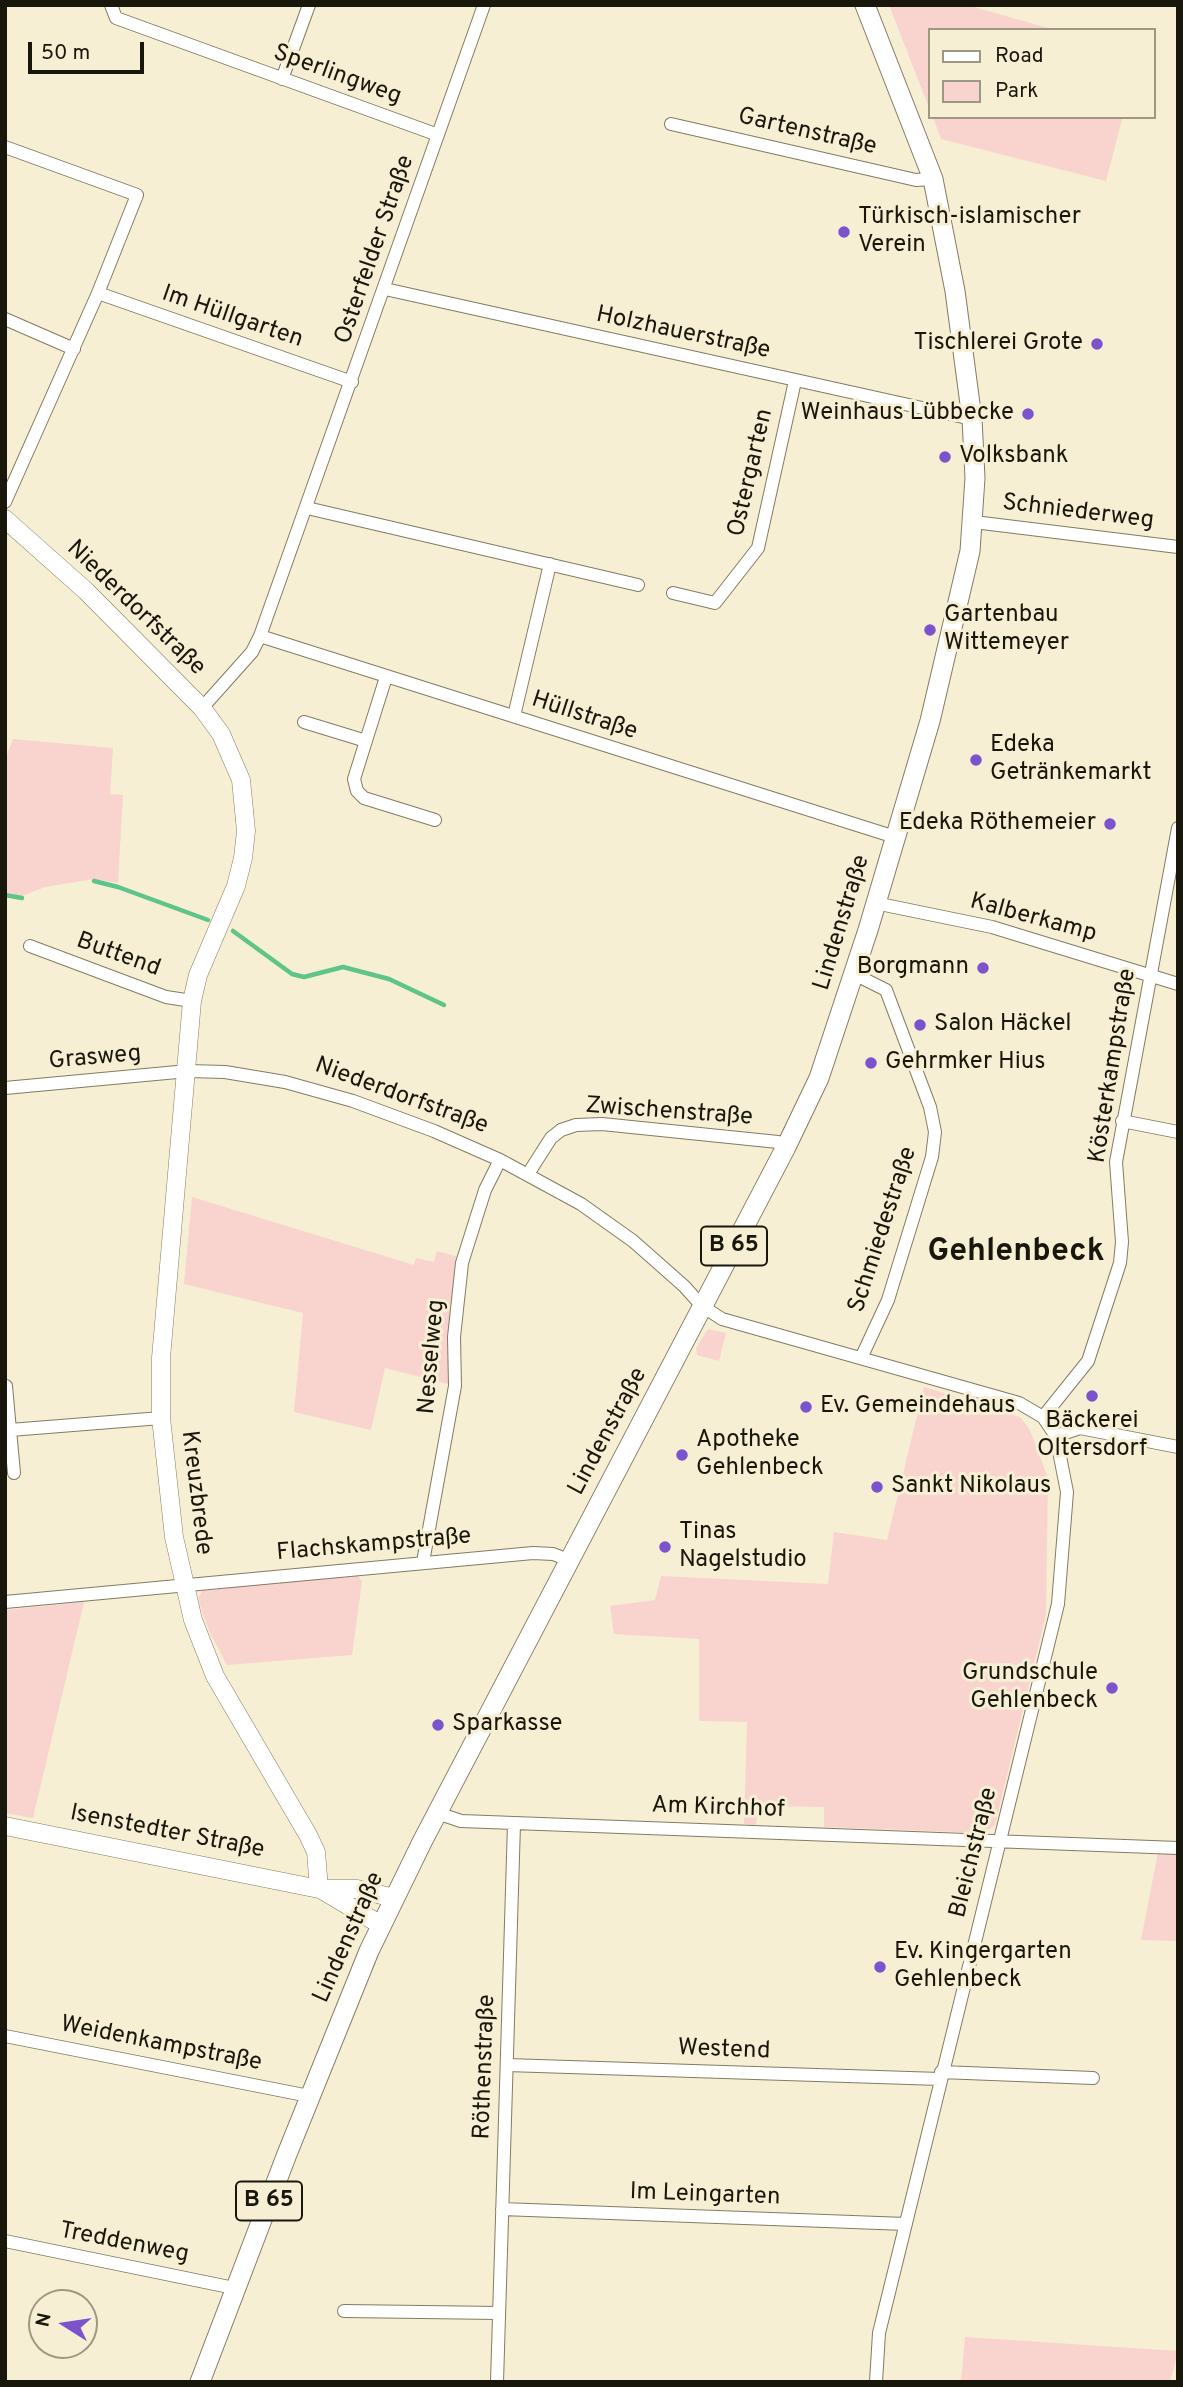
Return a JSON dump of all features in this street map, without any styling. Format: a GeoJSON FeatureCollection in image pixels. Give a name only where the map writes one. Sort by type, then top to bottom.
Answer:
{"type":"FeatureCollection","features":[{"type":"Feature","properties":{"kind":"main road","name":"B 65"},"geometry":{"type":"LineString","coordinates":[[865,5],[933,179],[955,291],[972,419]]}},
{"type":"Feature","properties":{"kind":"main road","name":"Lindenstraße"},"geometry":{"type":"LineString","coordinates":[[200,2382],[309,2096],[381,1925],[786,1147],[818,1078],[854,974],[895,837],[963,591],[974,522],[972,419]]}},
{"type":"Feature","properties":{"kind":"main road","name":"Niederdorfstraße"},"geometry":{"type":"LineString","coordinates":[[5,519],[86,591],[202,708],[233,755],[246,804],[246,831],[236,886],[198,975],[192,1001],[188,1071]]}},
{"type":"Feature","properties":{"kind":"main road","name":"Kreuzbrede"},"geometry":{"type":"LineString","coordinates":[[188,1071],[161,1358],[161,1418],[174,1537],[183,1584],[215,1676],[308,1835],[316,1852],[319,1889]]}},
{"type":"Feature","properties":{"kind":"main road","name":"Isenstedter Straße"},"geometry":{"type":"LineString","coordinates":[[5,1826],[319,1889],[357,1889],[394,1898]]}},
{"type":"Feature","properties":{"kind":"main road","name":"Isenstedter Straße"},"geometry":{"type":"LineString","coordinates":[[319,1889],[381,1925]]}},
{"type":"Feature","properties":{"kind":"street","name":"Sperlingweg"},"geometry":{"type":"LineString","coordinates":[[111,5],[116,18],[438,135]]}},
{"type":"Feature","properties":{"kind":"street"},"geometry":{"type":"LineString","coordinates":[[282,79],[309,5]]}},
{"type":"Feature","properties":{"kind":"street","name":"Osterfelder Straße"},"geometry":{"type":"LineString","coordinates":[[202,708],[252,652],[260,636],[484,5]]}},
{"type":"Feature","properties":{"kind":"street","name":"Gartenstraße"},"geometry":{"type":"LineString","coordinates":[[671,124],[916,180],[933,179]]}},
{"type":"Feature","properties":{"kind":"street"},"geometry":{"type":"LineString","coordinates":[[5,147],[137,195],[74,349],[5,502]]}},
{"type":"Feature","properties":{"kind":"street","name":"Holzhauerstraße"},"geometry":{"type":"LineString","coordinates":[[385,289],[972,419]]}},
{"type":"Feature","properties":{"kind":"street","name":"Im Hüllgarten"},"geometry":{"type":"LineString","coordinates":[[98,293],[352,382]]}},
{"type":"Feature","properties":{"kind":"street"},"geometry":{"type":"LineString","coordinates":[[5,319],[74,349]]}},
{"type":"Feature","properties":{"kind":"street","name":"Ostergarten"},"geometry":{"type":"LineString","coordinates":[[673,593],[715,603],[758,548],[795,380]]}},
{"type":"Feature","properties":{"kind":"street"},"geometry":{"type":"LineString","coordinates":[[307,508],[638,585]]}},
{"type":"Feature","properties":{"kind":"street","name":"Schniederweg"},"geometry":{"type":"LineString","coordinates":[[974,522],[1178,547]]}},
{"type":"Feature","properties":{"kind":"street"},"geometry":{"type":"LineString","coordinates":[[514,716],[550,565]]}},
{"type":"Feature","properties":{"kind":"street","name":"Hüllstraße"},"geometry":{"type":"LineString","coordinates":[[260,636],[895,837]]}},
{"type":"Feature","properties":{"kind":"street"},"geometry":{"type":"LineString","coordinates":[[386,677],[354,779],[357,791],[364,798],[435,820]]}},
{"type":"Feature","properties":{"kind":"street"},"geometry":{"type":"LineString","coordinates":[[304,722],[366,741]]}},
{"type":"Feature","properties":{"kind":"street","name":"Kösterkampstraße"},"geometry":{"type":"LineString","coordinates":[[1043,1418],[1088,1361],[1120,1263],[1122,1242],[1116,1161],[1151,974],[1174,870],[1178,828]]}},
{"type":"Feature","properties":{"kind":"street","name":"Kalberkamp"},"geometry":{"type":"LineString","coordinates":[[875,903],[992,927],[1178,984]]}},
{"type":"Feature","properties":{"kind":"street","name":"Buttend"},"geometry":{"type":"LineString","coordinates":[[30,946],[166,997],[192,1001]]}},
{"type":"Feature","properties":{"kind":"street","name":"Schmiedestraße"},"geometry":{"type":"LineString","coordinates":[[854,974],[886,990],[930,1107],[935,1132],[932,1157],[888,1300],[862,1356]]}},
{"type":"Feature","properties":{"kind":"street","name":"Niederdorfstraße"},"geometry":{"type":"LineString","coordinates":[[188,1071],[225,1072],[285,1082],[353,1101],[434,1131],[500,1160],[581,1204],[633,1241],[702,1306],[722,1319],[862,1356],[1019,1403],[1043,1418]]}},
{"type":"Feature","properties":{"kind":"street","name":"Grasweg"},"geometry":{"type":"LineString","coordinates":[[5,1088],[188,1071]]}},
{"type":"Feature","properties":{"kind":"street"},"geometry":{"type":"LineString","coordinates":[[1122,1121],[1178,1132]]}},
{"type":"Feature","properties":{"kind":"street","name":"Zwischenstraße"},"geometry":{"type":"LineString","coordinates":[[528,1174],[551,1138],[561,1130],[576,1125],[603,1124],[778,1142],[786,1147]]}},
{"type":"Feature","properties":{"kind":"street","name":"Nesselweg"},"geometry":{"type":"LineString","coordinates":[[423,1562],[455,1386],[454,1337],[462,1264],[485,1190],[500,1160]]}},
{"type":"Feature","properties":{"kind":"street"},"geometry":{"type":"LineString","coordinates":[[6,1386],[14,1473]]}},
{"type":"Feature","properties":{"kind":"street"},"geometry":{"type":"LineString","coordinates":[[10,1430],[161,1418]]}},
{"type":"Feature","properties":{"kind":"street","name":"Bleichstraße"},"geometry":{"type":"LineString","coordinates":[[876,2382],[879,2333],[1058,1604],[1067,1492],[1056,1436],[1043,1418]]}},
{"type":"Feature","properties":{"kind":"street"},"geometry":{"type":"LineString","coordinates":[[1056,1436],[1080,1427],[1178,1447]]}},
{"type":"Feature","properties":{"kind":"street","name":"Flachskampstraße"},"geometry":{"type":"LineString","coordinates":[[5,1602],[533,1553],[553,1554],[569,1560]]}},
{"type":"Feature","properties":{"kind":"street","name":"Am Kirchhof"},"geometry":{"type":"LineString","coordinates":[[437,1813],[461,1821],[514,1824],[866,1834],[999,1844],[1178,1848]]}},
{"type":"Feature","properties":{"kind":"street","name":"Röthenstraße"},"geometry":{"type":"LineString","coordinates":[[497,2382],[514,1824]]}},
{"type":"Feature","properties":{"kind":"street","name":"Weidenkampstraße"},"geometry":{"type":"LineString","coordinates":[[5,2036],[309,2096]]}},
{"type":"Feature","properties":{"kind":"street","name":"Westend"},"geometry":{"type":"LineString","coordinates":[[507,2065],[1093,2078]]}},
{"type":"Feature","properties":{"kind":"street","name":"Im Leingarten"},"geometry":{"type":"LineString","coordinates":[[502,2209],[906,2224]]}},
{"type":"Feature","properties":{"kind":"street","name":"Treddenweg"},"geometry":{"type":"LineString","coordinates":[[5,2241],[234,2288]]}},
{"type":"Feature","properties":{"kind":"street"},"geometry":{"type":"LineString","coordinates":[[344,2311],[499,2313]]}},
{"type":"Feature","properties":{"kind":"green space"},"geometry":{"type":"Polygon","coordinates":[[[889,5],[967,5],[1048,28],[928,28],[928,105],[889,5]]]}},
{"type":"Feature","properties":{"kind":"green space"},"geometry":{"type":"Polygon","coordinates":[[[934,119],[1122,119],[1106,181],[941,139],[934,119]]]}},
{"type":"Feature","properties":{"kind":"green space"},"geometry":{"type":"Polygon","coordinates":[[[13,739],[113,748],[110,794],[123,795],[118,883],[94,879],[45,887],[22,896],[5,893],[5,760],[13,739]]]}},
{"type":"Feature","properties":{"kind":"green space"},"geometry":{"type":"Polygon","coordinates":[[[192,1197],[414,1265],[416,1258],[434,1262],[437,1251],[459,1257],[448,1337],[448,1384],[385,1368],[371,1430],[294,1412],[303,1313],[184,1284],[192,1197]]]}},
{"type":"Feature","properties":{"kind":"green space"},"geometry":{"type":"Polygon","coordinates":[[[708,1329],[726,1333],[719,1361],[697,1355],[696,1348],[708,1329]]]}},
{"type":"Feature","properties":{"kind":"green space"},"geometry":{"type":"Polygon","coordinates":[[[924,1387],[1020,1417],[1030,1430],[1048,1478],[1046,1615],[995,1825],[984,1833],[824,1827],[824,1807],[759,1806],[756,1825],[744,1824],[747,1722],[699,1721],[699,1639],[614,1634],[610,1606],[655,1600],[661,1576],[828,1584],[834,1532],[887,1540],[924,1387]]]}},
{"type":"Feature","properties":{"kind":"green space"},"geometry":{"type":"Polygon","coordinates":[[[357,1574],[362,1582],[352,1655],[227,1665],[209,1631],[198,1599],[202,1591],[357,1574]]]}},
{"type":"Feature","properties":{"kind":"green space"},"geometry":{"type":"Polygon","coordinates":[[[84,1602],[33,1818],[5,1813],[5,1610],[84,1602]]]}},
{"type":"Feature","properties":{"kind":"green space"},"geometry":{"type":"Polygon","coordinates":[[[1158,1852],[1178,1853],[1178,1941],[1141,1940],[1158,1852]]]}},
{"type":"Feature","properties":{"kind":"green space"},"geometry":{"type":"Polygon","coordinates":[[[965,2337],[1178,2351],[1170,2382],[961,2382],[965,2337]]]}},
{"type":"Feature","properties":{"kind":"waterway"},"geometry":{"type":"LineString","coordinates":[[94,881],[208,920]]}},
{"type":"Feature","properties":{"kind":"waterway"},"geometry":{"type":"LineString","coordinates":[[5,895],[22,898]]}},
{"type":"Feature","properties":{"kind":"waterway"},"geometry":{"type":"LineString","coordinates":[[233,931],[292,974],[304,977],[343,967],[389,979],[444,1005]]}},
{"type":"Feature","properties":{"kind":"place","name":"Türkisch-islamischer Verein"},"geometry":{"type":"Point","coordinates":[844,232]}},
{"type":"Feature","properties":{"kind":"place","name":"Tischlerei Grote"},"geometry":{"type":"Point","coordinates":[1097,344]}},
{"type":"Feature","properties":{"kind":"place","name":"Weinhaus Lübbecke"},"geometry":{"type":"Point","coordinates":[1028,414]}},
{"type":"Feature","properties":{"kind":"place","name":"Volksbank"},"geometry":{"type":"Point","coordinates":[945,457]}},
{"type":"Feature","properties":{"kind":"place","name":"Gartenbau Wittemeyer"},"geometry":{"type":"Point","coordinates":[930,630]}},
{"type":"Feature","properties":{"kind":"place","name":"Edeka Getränkemarkt"},"geometry":{"type":"Point","coordinates":[976,760]}},
{"type":"Feature","properties":{"kind":"place","name":"Edeka Röthemeier"},"geometry":{"type":"Point","coordinates":[1110,824]}},
{"type":"Feature","properties":{"kind":"place","name":"Borgmann"},"geometry":{"type":"Point","coordinates":[983,968]}},
{"type":"Feature","properties":{"kind":"place","name":"Salon Häckel"},"geometry":{"type":"Point","coordinates":[920,1025]}},
{"type":"Feature","properties":{"kind":"place","name":"Gehrmker Hius"},"geometry":{"type":"Point","coordinates":[871,1063]}},
{"type":"Feature","properties":{"kind":"place","name":"Bäckerei Oltersdorf"},"geometry":{"type":"Point","coordinates":[1092,1396]}},
{"type":"Feature","properties":{"kind":"place","name":"Ev. Gemeindehaus"},"geometry":{"type":"Point","coordinates":[806,1407]}},
{"type":"Feature","properties":{"kind":"place","name":"Apotheke Gehlenbeck"},"geometry":{"type":"Point","coordinates":[682,1455]}},
{"type":"Feature","properties":{"kind":"place","name":"Sankt Nikolaus"},"geometry":{"type":"Point","coordinates":[877,1487]}},
{"type":"Feature","properties":{"kind":"place","name":"Tinas Nagelstudio"},"geometry":{"type":"Point","coordinates":[665,1547]}},
{"type":"Feature","properties":{"kind":"place","name":"Grundschule Gehlenbeck"},"geometry":{"type":"Point","coordinates":[1112,1688]}},
{"type":"Feature","properties":{"kind":"place","name":"Sparkasse"},"geometry":{"type":"Point","coordinates":[438,1725]}},
{"type":"Feature","properties":{"kind":"place","name":"Ev. Kingergarten Gehlenbeck"},"geometry":{"type":"Point","coordinates":[880,1967]}},
{"type":"Feature","properties":{"kind":"district","name":"Gehlenbeck"},"geometry":{"type":"Point","coordinates":[1016,1254]}}]}
